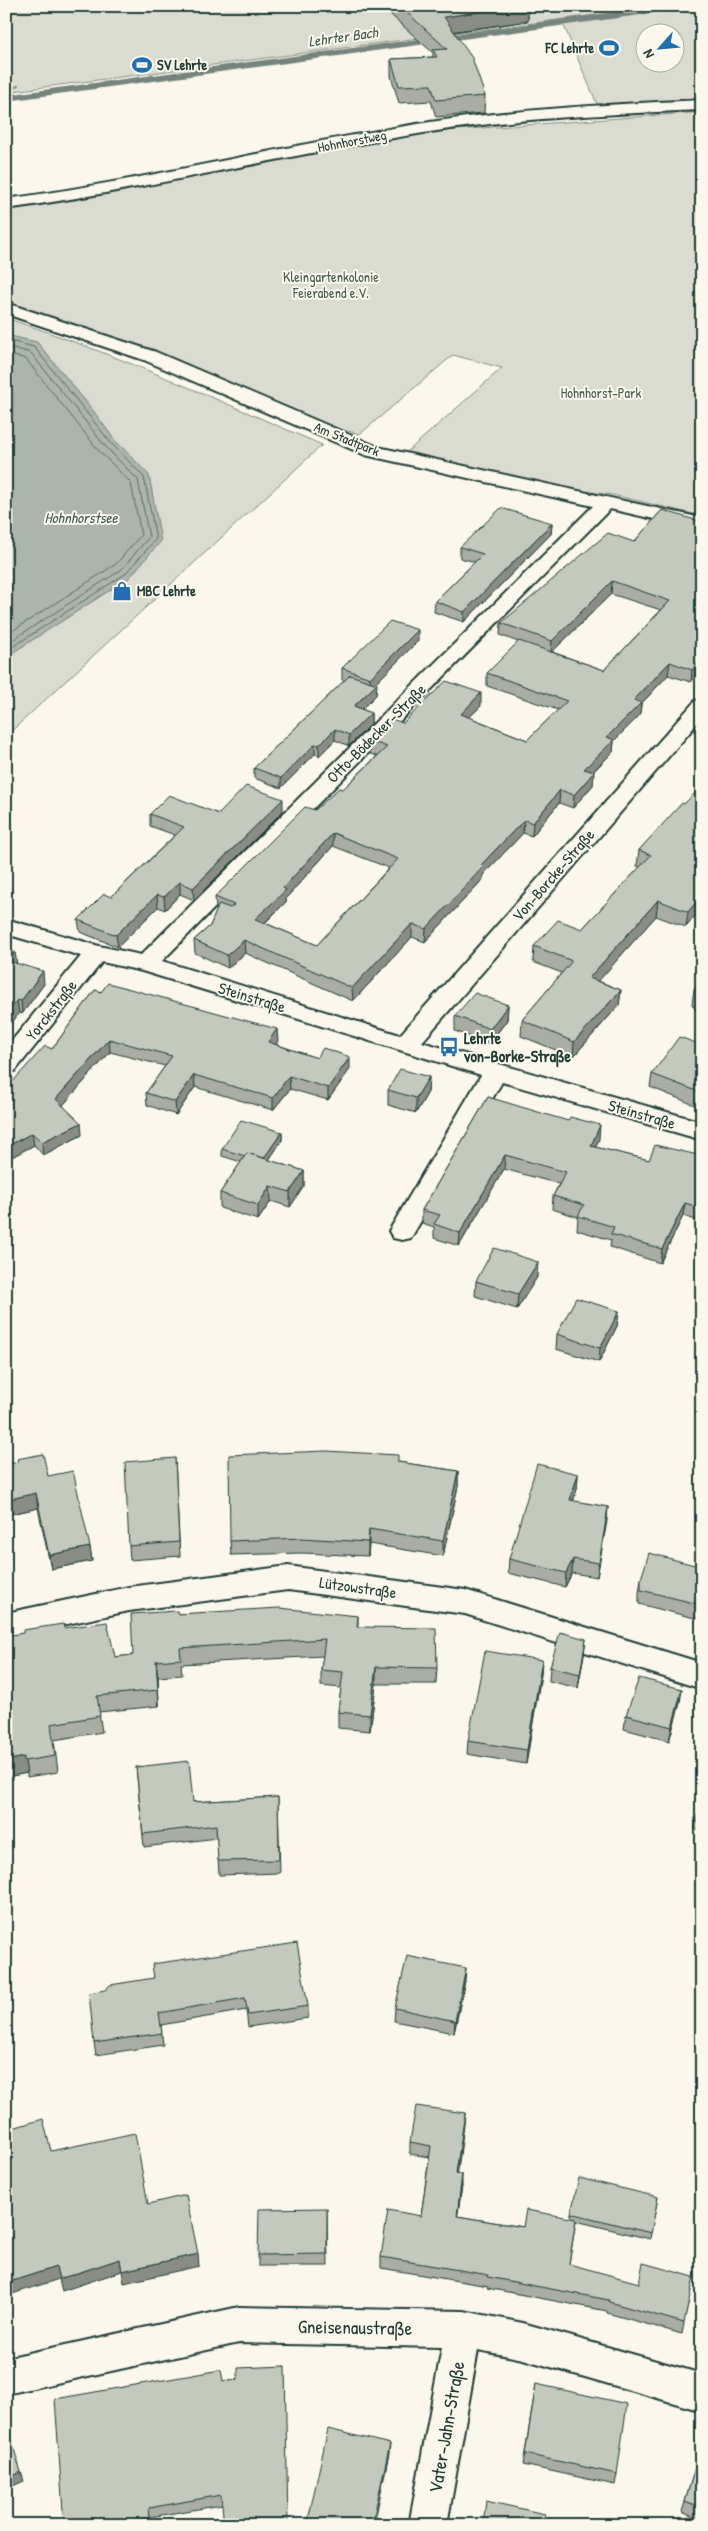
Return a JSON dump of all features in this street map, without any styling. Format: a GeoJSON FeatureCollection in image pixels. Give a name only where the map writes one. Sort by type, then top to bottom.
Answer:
{"type":"FeatureCollection","features":[{"type":"Feature","properties":{"kind":"street","name":"Hohnhorstweg"},"geometry":{"type":"LineString","coordinates":[[6,204],[189,173],[430,127],[497,118],[702,105]]}},
{"type":"Feature","properties":{"kind":"street","name":"Am Stadtpark"},"geometry":{"type":"LineString","coordinates":[[6,308],[150,356],[372,451],[702,524]]}},
{"type":"Feature","properties":{"kind":"street","name":"Otto-Bödecker-Straße"},"geometry":{"type":"LineString","coordinates":[[146,964],[607,502]]}},
{"type":"Feature","properties":{"kind":"street","name":"Von-Borcke-Straße"},"geometry":{"type":"LineString","coordinates":[[405,1045],[702,705]]}},
{"type":"Feature","properties":{"kind":"street","name":"Steinstraße"},"geometry":{"type":"LineString","coordinates":[[6,926],[96,953],[146,964],[405,1045],[702,1131]]}},
{"type":"Feature","properties":{"kind":"street","name":"Yorckstraße"},"geometry":{"type":"LineString","coordinates":[[6,1065],[96,953]]}},
{"type":"Feature","properties":{"kind":"street"},"geometry":{"type":"LineString","coordinates":[[402,1231],[496,1071]]}},
{"type":"Feature","properties":{"kind":"street","name":"Lützowstraße"},"geometry":{"type":"LineString","coordinates":[[6,1625],[129,1599],[288,1578],[465,1602],[702,1676]]}},
{"type":"Feature","properties":{"kind":"street","name":"Gneisenaustraße"},"geometry":{"type":"LineString","coordinates":[[6,2376],[239,2325],[464,2329],[524,2341],[702,2393]]}},
{"type":"Feature","properties":{"kind":"street","name":"Vater-Jahn-Straße"},"geometry":{"type":"LineString","coordinates":[[428,2525],[464,2329]]}},
{"type":"Feature","properties":{"kind":"green space","name":"SV Lehrte"},"geometry":{"type":"Polygon","coordinates":[[[6,6],[664,6],[6,92],[19,85],[6,90],[6,6]]]}},
{"type":"Feature","properties":{"kind":"green space","name":"FC Lehrte"},"geometry":{"type":"Polygon","coordinates":[[[683,6],[702,6],[702,101],[598,106],[563,24],[683,6]]]}},
{"type":"Feature","properties":{"kind":"green space","name":"Kleingartenkolonie Feierabend e.V."},"geometry":{"type":"Polygon","coordinates":[[[702,112],[702,516],[613,495],[474,477],[399,459],[502,368],[453,355],[360,434],[327,426],[6,306],[6,208],[99,194],[428,132],[702,112]]]}},
{"type":"Feature","properties":{"kind":"green space"},"geometry":{"type":"Polygon","coordinates":[[[6,318],[126,362],[322,445],[6,736],[6,318]]]}},
{"type":"Feature","properties":{"kind":"water","name":"Hohnhorstsee"},"geometry":{"type":"Polygon","coordinates":[[[6,335],[37,342],[114,439],[149,475],[161,541],[129,578],[6,657],[6,335]]]}},
{"type":"Feature","properties":{"kind":"building"},"geometry":{"type":"Polygon","coordinates":[[[400,6],[517,6],[444,17],[472,58],[485,96],[436,100],[431,85],[399,86],[391,59],[437,57],[433,50],[447,49],[400,6]]]}},
{"type":"Feature","properties":{"kind":"building"},"geometry":{"type":"Polygon","coordinates":[[[501,508],[552,523],[464,612],[435,601],[483,554],[460,547],[501,508]]]}},
{"type":"Feature","properties":{"kind":"building"},"geometry":{"type":"Polygon","coordinates":[[[662,510],[702,522],[702,658],[692,670],[670,662],[634,700],[641,703],[607,737],[614,740],[584,769],[594,772],[574,795],[560,790],[533,823],[524,820],[481,865],[484,866],[426,929],[412,924],[352,988],[244,940],[227,955],[194,940],[210,926],[219,904],[230,908],[234,905],[215,897],[305,807],[315,810],[339,788],[343,789],[387,747],[370,741],[392,719],[403,723],[446,681],[481,693],[461,714],[527,740],[567,701],[487,673],[519,641],[604,670],[670,601],[612,581],[552,641],[501,623],[608,533],[634,542],[662,510]],[[333,833],[283,888],[286,890],[255,919],[317,945],[398,859],[333,833]]]}},
{"type":"Feature","properties":{"kind":"building"},"geometry":{"type":"Polygon","coordinates":[[[390,621],[418,630],[370,678],[342,668],[390,621]]]}},
{"type":"Feature","properties":{"kind":"building"},"geometry":{"type":"Polygon","coordinates":[[[350,675],[377,684],[354,706],[371,713],[349,735],[335,729],[319,745],[315,744],[281,778],[254,768],[350,675]]]}},
{"type":"Feature","properties":{"kind":"building"},"geometry":{"type":"Polygon","coordinates":[[[246,786],[283,799],[193,888],[180,882],[164,897],[157,895],[116,935],[78,920],[104,894],[111,897],[184,827],[150,814],[169,795],[219,814],[246,786]]]}},
{"type":"Feature","properties":{"kind":"building"},"geometry":{"type":"Polygon","coordinates":[[[702,786],[702,895],[688,912],[658,900],[589,978],[621,990],[574,1042],[522,1020],[572,961],[534,946],[558,920],[582,929],[651,855],[639,850],[682,803],[684,804],[702,786]]]}},
{"type":"Feature","properties":{"kind":"building"},"geometry":{"type":"Polygon","coordinates":[[[6,950],[15,952],[8,961],[43,971],[21,1001],[17,1000],[9,1011],[6,1010],[6,950]]]}},
{"type":"Feature","properties":{"kind":"building"},"geometry":{"type":"Polygon","coordinates":[[[108,983],[277,1029],[268,1042],[317,1058],[323,1048],[350,1057],[328,1088],[289,1076],[273,1098],[194,1075],[175,1102],[146,1093],[172,1056],[109,1039],[56,1099],[81,1123],[42,1142],[32,1133],[6,1147],[6,1089],[45,1046],[52,1049],[95,990],[101,992],[108,983]]]}},
{"type":"Feature","properties":{"kind":"building"},"geometry":{"type":"Polygon","coordinates":[[[702,988],[702,1002],[694,989],[702,988]]]}},
{"type":"Feature","properties":{"kind":"building"},"geometry":{"type":"Polygon","coordinates":[[[475,993],[508,1005],[490,1029],[455,1016],[475,993]]]}},
{"type":"Feature","properties":{"kind":"building"},"geometry":{"type":"Polygon","coordinates":[[[679,1037],[702,1045],[702,1093],[652,1074],[679,1037]]]}},
{"type":"Feature","properties":{"kind":"building"},"geometry":{"type":"Polygon","coordinates":[[[400,1069],[429,1077],[416,1098],[388,1090],[400,1069]]]}},
{"type":"Feature","properties":{"kind":"building"},"geometry":{"type":"Polygon","coordinates":[[[488,1097],[568,1121],[570,1117],[600,1125],[591,1146],[649,1160],[655,1145],[702,1156],[702,1208],[685,1203],[662,1249],[611,1234],[614,1227],[578,1216],[584,1205],[553,1196],[566,1172],[505,1155],[460,1233],[434,1224],[440,1215],[422,1210],[488,1097]]]}},
{"type":"Feature","properties":{"kind":"building"},"geometry":{"type":"Polygon","coordinates":[[[241,1120],[282,1132],[264,1158],[247,1153],[245,1156],[222,1149],[241,1120]]]}},
{"type":"Feature","properties":{"kind":"building"},"geometry":{"type":"Polygon","coordinates":[[[247,1153],[304,1171],[290,1192],[270,1186],[258,1205],[220,1193],[247,1153]]]}},
{"type":"Feature","properties":{"kind":"building"},"geometry":{"type":"Polygon","coordinates":[[[494,1248],[538,1262],[518,1294],[476,1281],[494,1248]]]}},
{"type":"Feature","properties":{"kind":"building"},"geometry":{"type":"Polygon","coordinates":[[[576,1298],[619,1311],[600,1348],[557,1334],[576,1298]]]}},
{"type":"Feature","properties":{"kind":"building"},"geometry":{"type":"Polygon","coordinates":[[[326,1451],[398,1455],[398,1462],[458,1471],[443,1541],[369,1529],[368,1542],[301,1538],[230,1541],[229,1455],[326,1451]]]}},
{"type":"Feature","properties":{"kind":"building"},"geometry":{"type":"Polygon","coordinates":[[[43,1454],[48,1476],[73,1471],[90,1547],[49,1555],[36,1493],[6,1500],[6,1465],[18,1462],[17,1459],[43,1454]]]}},
{"type":"Feature","properties":{"kind":"building"},"geometry":{"type":"Polygon","coordinates":[[[175,1458],[179,1542],[129,1546],[125,1462],[175,1458]]]}},
{"type":"Feature","properties":{"kind":"building"},"geometry":{"type":"Polygon","coordinates":[[[537,1464],[578,1474],[570,1500],[608,1507],[599,1563],[573,1559],[566,1573],[509,1559],[537,1464]]]}},
{"type":"Feature","properties":{"kind":"building"},"geometry":{"type":"Polygon","coordinates":[[[649,1553],[702,1567],[702,1605],[641,1590],[641,1579],[649,1553]]]}},
{"type":"Feature","properties":{"kind":"building"},"geometry":{"type":"Polygon","coordinates":[[[279,1608],[358,1616],[357,1627],[436,1628],[437,1668],[376,1667],[370,1715],[338,1712],[343,1672],[321,1670],[325,1639],[180,1648],[181,1659],[156,1661],[158,1690],[97,1696],[100,1716],[51,1724],[55,1756],[24,1761],[24,1757],[6,1761],[6,1636],[23,1633],[23,1630],[63,1624],[64,1628],[107,1622],[115,1657],[133,1655],[131,1614],[177,1611],[178,1614],[279,1608]]]}},
{"type":"Feature","properties":{"kind":"building"},"geometry":{"type":"Polygon","coordinates":[[[560,1632],[586,1639],[580,1674],[550,1667],[560,1632]]]}},
{"type":"Feature","properties":{"kind":"building"},"geometry":{"type":"Polygon","coordinates":[[[485,1651],[542,1660],[527,1750],[468,1741],[485,1651]]]}},
{"type":"Feature","properties":{"kind":"building"},"geometry":{"type":"Polygon","coordinates":[[[639,1678],[682,1689],[672,1727],[626,1715],[639,1678]]]}},
{"type":"Feature","properties":{"kind":"building"},"geometry":{"type":"Polygon","coordinates":[[[189,1761],[193,1802],[278,1797],[279,1860],[218,1861],[216,1825],[143,1834],[136,1767],[189,1761]]]}},
{"type":"Feature","properties":{"kind":"building"},"geometry":{"type":"Polygon","coordinates":[[[702,1805],[702,1818],[697,1816],[702,1805]]]}},
{"type":"Feature","properties":{"kind":"building"},"geometry":{"type":"Polygon","coordinates":[[[297,1943],[308,2006],[248,2015],[245,1998],[159,2013],[162,2033],[94,2043],[89,1993],[105,1990],[110,1985],[154,1978],[152,1964],[297,1943]]]}},
{"type":"Feature","properties":{"kind":"building"},"geometry":{"type":"Polygon","coordinates":[[[407,1956],[466,1968],[455,2021],[395,2008],[407,1956]]]}},
{"type":"Feature","properties":{"kind":"building"},"geometry":{"type":"Polygon","coordinates":[[[416,2106],[465,2113],[456,2173],[462,2174],[457,2216],[523,2227],[526,2210],[576,2219],[569,2264],[639,2283],[643,2263],[694,2277],[684,2323],[609,2302],[609,2300],[488,2277],[489,2275],[381,2257],[388,2210],[421,2216],[431,2146],[410,2142],[416,2106]]]}},
{"type":"Feature","properties":{"kind":"building"},"geometry":{"type":"Polygon","coordinates":[[[43,2119],[51,2151],[135,2133],[148,2204],[186,2195],[198,2254],[122,2271],[120,2259],[59,2279],[56,2267],[6,2283],[6,2130],[43,2119]]]}},
{"type":"Feature","properties":{"kind":"building"},"geometry":{"type":"Polygon","coordinates":[[[579,2178],[658,2197],[651,2233],[571,2213],[579,2178]]]}},
{"type":"Feature","properties":{"kind":"building"},"geometry":{"type":"Polygon","coordinates":[[[327,2208],[327,2254],[258,2255],[259,2209],[327,2208]]]}},
{"type":"Feature","properties":{"kind":"building"},"geometry":{"type":"Polygon","coordinates":[[[285,2366],[288,2525],[224,2525],[221,2495],[149,2508],[150,2518],[125,2522],[125,2525],[64,2525],[55,2399],[221,2370],[223,2381],[238,2379],[238,2368],[285,2366]]]}},
{"type":"Feature","properties":{"kind":"building"},"geometry":{"type":"Polygon","coordinates":[[[536,2384],[627,2404],[617,2474],[525,2454],[536,2384]]]}},
{"type":"Feature","properties":{"kind":"building"},"geometry":{"type":"Polygon","coordinates":[[[6,2423],[21,2472],[6,2479],[6,2423]]]}},
{"type":"Feature","properties":{"kind":"building"},"geometry":{"type":"Polygon","coordinates":[[[328,2429],[390,2444],[372,2525],[307,2525],[328,2429]]]}},
{"type":"Feature","properties":{"kind":"building"},"geometry":{"type":"Polygon","coordinates":[[[702,2444],[702,2509],[685,2502],[702,2444]]]}},
{"type":"Feature","properties":{"kind":"building"},"geometry":{"type":"Polygon","coordinates":[[[486,2501],[545,2514],[543,2525],[483,2525],[486,2501]]]}},
{"type":"Feature","properties":{"kind":"waterway","name":"Lehrter Bach"},"geometry":{"type":"LineString","coordinates":[[6,98],[684,6]]}},
{"type":"Feature","properties":{"kind":"place","name":"FC Lehrte"},"geometry":{"type":"Point","coordinates":[609,48]}},
{"type":"Feature","properties":{"kind":"place","name":"SV Lehrte"},"geometry":{"type":"Point","coordinates":[142,65]}},
{"type":"Feature","properties":{"kind":"place","name":"MBC Lehrte"},"geometry":{"type":"Point","coordinates":[122,591]}},
{"type":"Feature","properties":{"kind":"place","name":"Lehrte von-Borke-Straße"},"geometry":{"type":"Point","coordinates":[449,1047]}},
{"type":"Feature","properties":{"kind":"park label","name":"Hohnhorst-Park"},"geometry":{"type":"Point","coordinates":[601,393]}}]}
